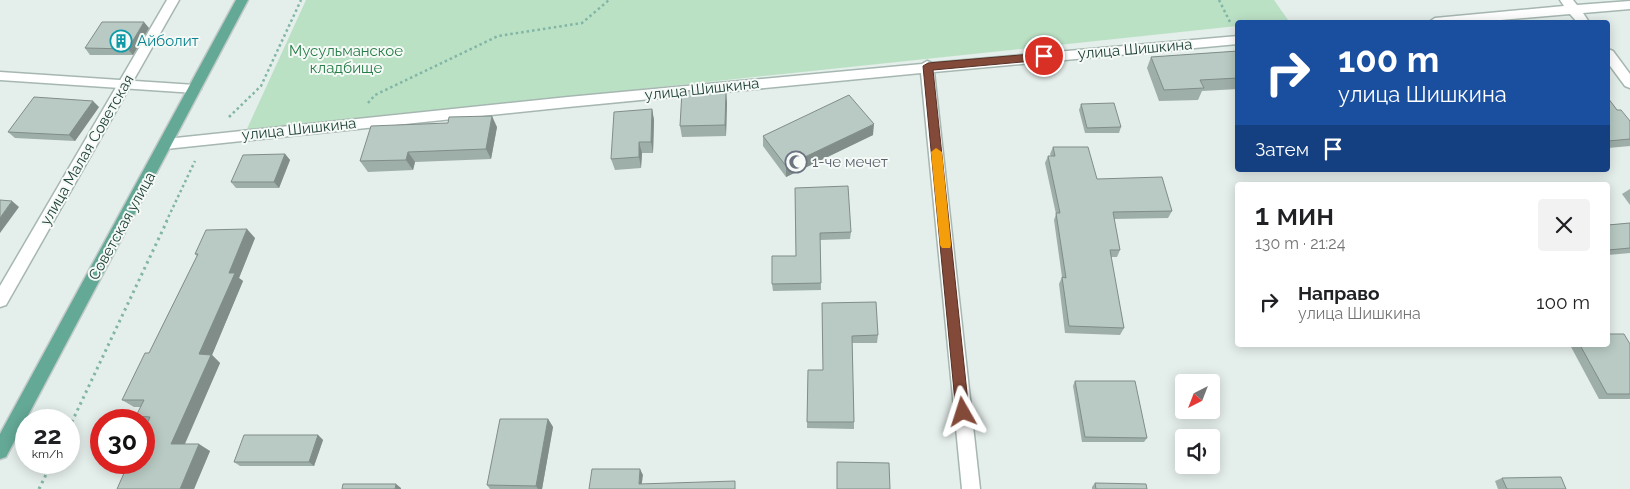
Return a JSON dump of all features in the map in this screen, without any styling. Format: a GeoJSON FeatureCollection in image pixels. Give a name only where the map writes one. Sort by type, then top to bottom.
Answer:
{"type":"FeatureCollection","features":[{"type":"Feature","properties":{"kind":"main road","name":"Советская улица"},"geometry":{"type":"LineString","coordinates":[[0,451],[242,0]]}},
{"type":"Feature","properties":{"kind":"street","name":"улица Малая Советская"},"geometry":{"type":"LineString","coordinates":[[0,300],[173,0]]}},
{"type":"Feature","properties":{"kind":"street"},"geometry":{"type":"LineString","coordinates":[[1570,5],[1581,20]]}},
{"type":"Feature","properties":{"kind":"street"},"geometry":{"type":"LineString","coordinates":[[1451,20],[1570,5],[1630,5]]}},
{"type":"Feature","properties":{"kind":"street","name":"улица Шишкина"},"geometry":{"type":"LineString","coordinates":[[166,144],[1235,34]]}},
{"type":"Feature","properties":{"kind":"street"},"geometry":{"type":"LineString","coordinates":[[1610,57],[1630,83]]}},
{"type":"Feature","properties":{"kind":"street"},"geometry":{"type":"LineString","coordinates":[[928,66],[971,489]]}},
{"type":"Feature","properties":{"kind":"lane"},"geometry":{"type":"LineString","coordinates":[[0,76],[195,89]]}},
{"type":"Feature","properties":{"kind":"path"},"geometry":{"type":"LineString","coordinates":[[78,409],[205,140],[261,86],[301,0]]}},
{"type":"Feature","properties":{"kind":"path"},"geometry":{"type":"LineString","coordinates":[[346,124],[375,95],[498,36],[582,23],[609,0]]}},
{"type":"Feature","properties":{"kind":"path"},"geometry":{"type":"LineString","coordinates":[[1219,0],[1235,32]]}},
{"type":"Feature","properties":{"kind":"path"},"geometry":{"type":"LineString","coordinates":[[39,489],[46,474]]}},
{"type":"Feature","properties":{"kind":"green space","name":"Мусульманское кладбище"},"geometry":{"type":"Polygon","coordinates":[[[306,0],[1274,0],[1288,20],[1235,20],[1235,26],[246,131],[306,0]]]}},
{"type":"Feature","properties":{"kind":"building"},"geometry":{"type":"Polygon","coordinates":[[[102,22],[144,22],[128,49],[85,48],[102,22]]]}},
{"type":"Feature","properties":{"kind":"building"},"geometry":{"type":"Polygon","coordinates":[[[1235,51],[1235,78],[1200,80],[1204,88],[1164,90],[1151,57],[1235,51]]]}},
{"type":"Feature","properties":{"kind":"building"},"geometry":{"type":"Polygon","coordinates":[[[726,90],[725,125],[680,126],[682,91],[726,90]]]}},
{"type":"Feature","properties":{"kind":"building"},"geometry":{"type":"Polygon","coordinates":[[[849,95],[874,124],[786,166],[763,136],[849,95]]]}},
{"type":"Feature","properties":{"kind":"building"},"geometry":{"type":"Polygon","coordinates":[[[34,97],[93,101],[69,135],[8,132],[34,97]]]}},
{"type":"Feature","properties":{"kind":"building"},"geometry":{"type":"Polygon","coordinates":[[[1610,101],[1617,110],[1621,110],[1630,121],[1630,139],[1610,141],[1610,101]]]}},
{"type":"Feature","properties":{"kind":"building"},"geometry":{"type":"Polygon","coordinates":[[[1114,103],[1121,127],[1087,128],[1081,104],[1114,103]]]}},
{"type":"Feature","properties":{"kind":"building"},"geometry":{"type":"Polygon","coordinates":[[[652,109],[651,142],[639,142],[639,157],[611,159],[614,112],[652,109]]]}},
{"type":"Feature","properties":{"kind":"building"},"geometry":{"type":"Polygon","coordinates":[[[492,116],[486,149],[408,152],[406,160],[360,161],[371,126],[448,123],[449,117],[492,116]]]}},
{"type":"Feature","properties":{"kind":"building"},"geometry":{"type":"Polygon","coordinates":[[[1053,147],[1088,147],[1097,179],[1162,177],[1172,211],[1113,212],[1120,250],[1110,250],[1124,328],[1069,326],[1062,277],[1066,278],[1056,213],[1060,213],[1048,156],[1055,156],[1053,147]]]}},
{"type":"Feature","properties":{"kind":"building"},"geometry":{"type":"Polygon","coordinates":[[[285,154],[274,182],[231,182],[243,155],[285,154]]]}},
{"type":"Feature","properties":{"kind":"building"},"geometry":{"type":"Polygon","coordinates":[[[848,186],[851,232],[820,233],[821,283],[772,284],[772,256],[796,256],[795,188],[848,186]]]}},
{"type":"Feature","properties":{"kind":"building"},"geometry":{"type":"Polygon","coordinates":[[[0,200],[12,201],[0,218],[0,200]]]}},
{"type":"Feature","properties":{"kind":"building"},"geometry":{"type":"Polygon","coordinates":[[[1630,223],[1630,248],[1610,250],[1610,225],[1630,223]]]}},
{"type":"Feature","properties":{"kind":"building"},"geometry":{"type":"Polygon","coordinates":[[[247,229],[229,273],[235,273],[199,354],[211,355],[171,444],[199,444],[180,489],[117,489],[124,474],[155,474],[155,409],[140,409],[144,400],[122,400],[145,353],[149,353],[198,254],[195,254],[206,230],[247,229]]]}},
{"type":"Feature","properties":{"kind":"building"},"geometry":{"type":"Polygon","coordinates":[[[876,302],[878,335],[852,336],[854,422],[807,422],[808,370],[823,370],[822,303],[876,302]]]}},
{"type":"Feature","properties":{"kind":"building"},"geometry":{"type":"Polygon","coordinates":[[[1610,334],[1624,334],[1630,344],[1630,394],[1607,394],[1581,347],[1610,347],[1610,334]]]}},
{"type":"Feature","properties":{"kind":"building"},"geometry":{"type":"Polygon","coordinates":[[[1075,381],[1135,381],[1147,438],[1085,437],[1075,381]]]}},
{"type":"Feature","properties":{"kind":"building"},"geometry":{"type":"Polygon","coordinates":[[[500,419],[548,419],[536,486],[487,485],[500,419]]]}},
{"type":"Feature","properties":{"kind":"building"},"geometry":{"type":"Polygon","coordinates":[[[244,435],[318,435],[309,462],[234,462],[244,435]]]}},
{"type":"Feature","properties":{"kind":"building"},"geometry":{"type":"Polygon","coordinates":[[[837,462],[889,463],[890,489],[837,489],[837,462]]]}},
{"type":"Feature","properties":{"kind":"building"},"geometry":{"type":"Polygon","coordinates":[[[592,469],[640,469],[639,484],[735,481],[735,489],[589,489],[592,469]]]}},
{"type":"Feature","properties":{"kind":"building"},"geometry":{"type":"Polygon","coordinates":[[[1561,477],[1566,489],[1507,489],[1502,478],[1561,477]]]}},
{"type":"Feature","properties":{"kind":"building"},"geometry":{"type":"Polygon","coordinates":[[[1095,483],[1146,484],[1147,489],[1096,489],[1095,483]]]}},
{"type":"Feature","properties":{"kind":"building"},"geometry":{"type":"Polygon","coordinates":[[[343,484],[396,484],[395,489],[342,489],[343,484]]]}},
{"type":"Feature","properties":{"kind":"slow traffic"},"geometry":{"type":"LineString","coordinates":[[936,152],[946,245]]}},
{"type":"Feature","properties":{"kind":"place","name":"Айболит"},"geometry":{"type":"Point","coordinates":[121,41]}},
{"type":"Feature","properties":{"kind":"place","name":"1-че мечет"},"geometry":{"type":"Point","coordinates":[796,162]}},
{"type":"Feature","properties":{"kind":"route"},"geometry":{"type":"LineString","coordinates":[[963,412],[928,66],[1044,56]]}}]}
